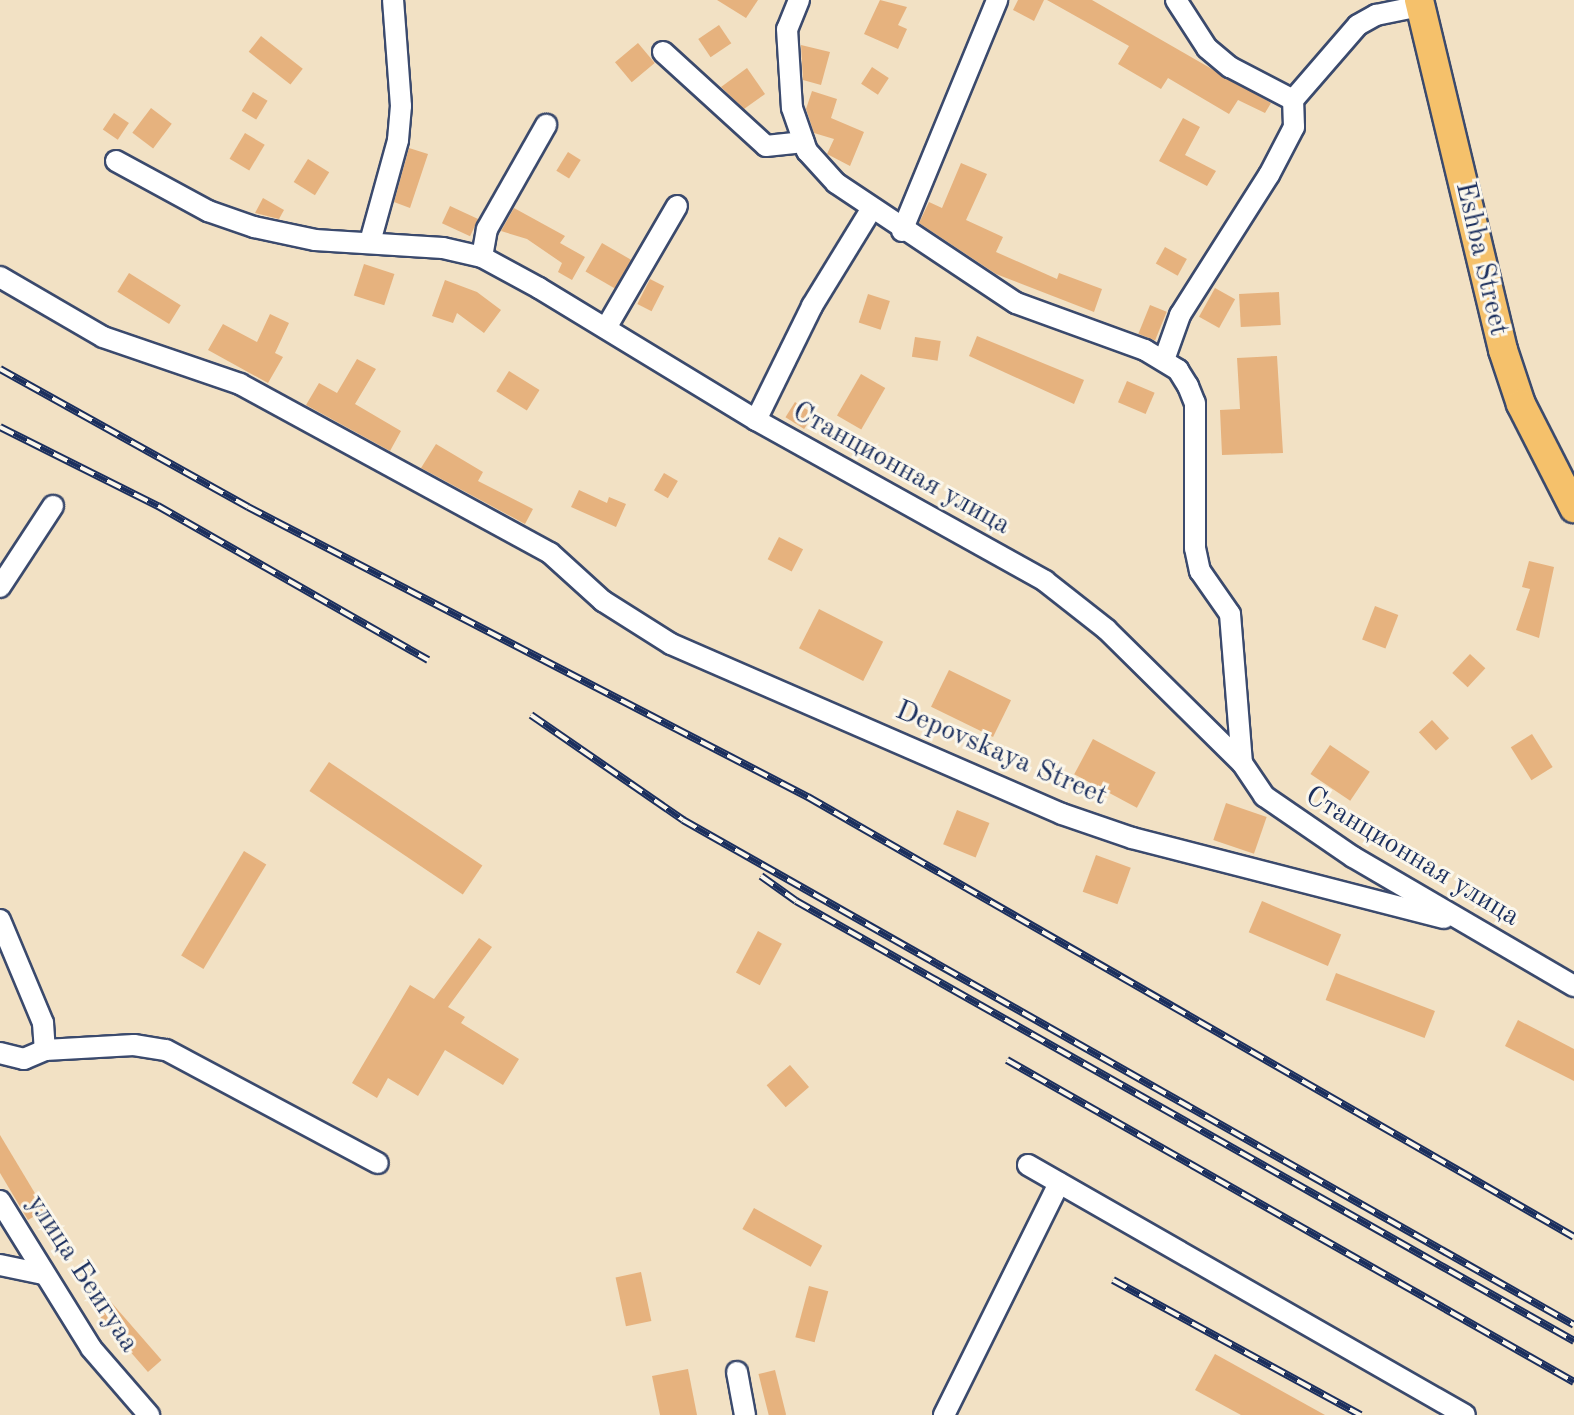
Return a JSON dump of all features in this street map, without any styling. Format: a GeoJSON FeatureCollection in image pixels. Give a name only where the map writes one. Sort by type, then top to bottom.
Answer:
{"type":"FeatureCollection","features":[{"type":"Feature","properties":{"kind":"highway","name":"Eshba Street"},"geometry":{"type":"LineString","coordinates":[[1419,3],[1503,350],[1521,404],[1574,508]]}},
{"type":"Feature","properties":{"kind":"street"},"geometry":{"type":"LineString","coordinates":[[370,242],[398,140],[401,106],[393,0]]}},
{"type":"Feature","properties":{"kind":"street"},"geometry":{"type":"LineString","coordinates":[[799,0],[787,29],[786,60],[792,108],[804,142],[836,183],[902,231],[1016,303],[1164,360],[1178,370],[1195,403],[1195,548],[1200,571],[1230,614],[1242,763]]}},
{"type":"Feature","properties":{"kind":"street"},"geometry":{"type":"LineString","coordinates":[[902,231],[997,0]]}},
{"type":"Feature","properties":{"kind":"street"},"geometry":{"type":"LineString","coordinates":[[1176,0],[1207,48],[1230,67],[1293,100]]}},
{"type":"Feature","properties":{"kind":"street"},"geometry":{"type":"LineString","coordinates":[[1164,360],[1180,315],[1269,175],[1294,127],[1293,100],[1358,25],[1376,15],[1419,3]]}},
{"type":"Feature","properties":{"kind":"street"},"geometry":{"type":"LineString","coordinates":[[663,52],[766,146],[804,142]]}},
{"type":"Feature","properties":{"kind":"street"},"geometry":{"type":"LineString","coordinates":[[482,257],[487,229],[546,125]]}},
{"type":"Feature","properties":{"kind":"street","name":"Станционная улица"},"geometry":{"type":"LineString","coordinates":[[116,161],[169,192],[254,227],[315,240],[370,242],[482,257],[756,420],[1058,590],[1106,629],[1242,763],[1264,796],[1289,816],[1574,986]]}},
{"type":"Feature","properties":{"kind":"street"},"geometry":{"type":"LineString","coordinates":[[606,328],[677,206]]}},
{"type":"Feature","properties":{"kind":"street"},"geometry":{"type":"LineString","coordinates":[[756,420],[812,306],[872,208]]}},
{"type":"Feature","properties":{"kind":"street","name":"Depovskaya Street"},"geometry":{"type":"LineString","coordinates":[[0,277],[57,315],[103,337],[240,384],[550,553],[603,601],[671,644],[1062,814],[1132,838],[1468,924]]}},
{"type":"Feature","properties":{"kind":"street"},"geometry":{"type":"LineString","coordinates":[[0,587],[53,506]]}},
{"type":"Feature","properties":{"kind":"street"},"geometry":{"type":"LineString","coordinates":[[0,920],[43,1023],[45,1050]]}},
{"type":"Feature","properties":{"kind":"street"},"geometry":{"type":"LineString","coordinates":[[0,1053],[24,1059],[45,1050],[134,1045],[166,1050],[378,1163]]}},
{"type":"Feature","properties":{"kind":"street"},"geometry":{"type":"LineString","coordinates":[[1028,1165],[1465,1415]]}},
{"type":"Feature","properties":{"kind":"street"},"geometry":{"type":"LineString","coordinates":[[944,1415],[1059,1183]]}},
{"type":"Feature","properties":{"kind":"street","name":"улица Беигуаа"},"geometry":{"type":"LineString","coordinates":[[0,1201],[91,1348],[149,1415]]}},
{"type":"Feature","properties":{"kind":"street"},"geometry":{"type":"LineString","coordinates":[[0,1265],[43,1274]]}},
{"type":"Feature","properties":{"kind":"street"},"geometry":{"type":"LineString","coordinates":[[737,1372],[745,1415]]}},
{"type":"Feature","properties":{"kind":"building"},"geometry":{"type":"Polygon","coordinates":[[[717,0],[758,0],[746,18],[717,0]]]}},
{"type":"Feature","properties":{"kind":"building"},"geometry":{"type":"Polygon","coordinates":[[[880,0],[907,7],[898,25],[907,29],[898,49],[864,34],[880,0]]]}},
{"type":"Feature","properties":{"kind":"building"},"geometry":{"type":"Polygon","coordinates":[[[1018,0],[1044,0],[1034,21],[1013,10],[1018,0]]]}},
{"type":"Feature","properties":{"kind":"building"},"geometry":{"type":"Polygon","coordinates":[[[1047,0],[1092,0],[1271,103],[1265,113],[1238,100],[1229,114],[1168,78],[1161,89],[1118,64],[1129,46],[1047,0]]]}},
{"type":"Feature","properties":{"kind":"building"},"geometry":{"type":"Polygon","coordinates":[[[719,25],[731,43],[711,57],[698,39],[719,25]]]}},
{"type":"Feature","properties":{"kind":"building"},"geometry":{"type":"Polygon","coordinates":[[[261,36],[303,69],[290,84],[249,52],[261,36]]]}},
{"type":"Feature","properties":{"kind":"building"},"geometry":{"type":"Polygon","coordinates":[[[638,43],[655,63],[632,82],[615,62],[638,43]]]}},
{"type":"Feature","properties":{"kind":"building"},"geometry":{"type":"Polygon","coordinates":[[[801,45],[830,52],[821,85],[803,80],[801,45]]]}},
{"type":"Feature","properties":{"kind":"building"},"geometry":{"type":"Polygon","coordinates":[[[872,67],[889,78],[878,95],[861,84],[872,67]]]}},
{"type":"Feature","properties":{"kind":"building"},"geometry":{"type":"Polygon","coordinates":[[[747,68],[765,94],[744,109],[721,87],[747,68]]]}},
{"type":"Feature","properties":{"kind":"building"},"geometry":{"type":"Polygon","coordinates":[[[812,91],[837,99],[831,118],[864,132],[850,166],[827,154],[834,139],[814,133],[806,109],[812,91]]]}},
{"type":"Feature","properties":{"kind":"building"},"geometry":{"type":"Polygon","coordinates":[[[253,92],[268,101],[256,120],[242,111],[253,92]]]}},
{"type":"Feature","properties":{"kind":"building"},"geometry":{"type":"Polygon","coordinates":[[[151,108],[172,124],[153,148],[132,133],[151,108]]]}},
{"type":"Feature","properties":{"kind":"building"},"geometry":{"type":"Polygon","coordinates":[[[114,113],[129,123],[118,140],[103,130],[114,113]]]}},
{"type":"Feature","properties":{"kind":"building"},"geometry":{"type":"Polygon","coordinates":[[[1183,118],[1200,127],[1185,155],[1216,171],[1207,186],[1159,161],[1183,118]]]}},
{"type":"Feature","properties":{"kind":"building"},"geometry":{"type":"Polygon","coordinates":[[[245,133],[265,145],[249,171],[230,159],[245,133]]]}},
{"type":"Feature","properties":{"kind":"building"},"geometry":{"type":"Polygon","coordinates":[[[409,148],[428,154],[410,208],[394,202],[409,148]]]}},
{"type":"Feature","properties":{"kind":"building"},"geometry":{"type":"Polygon","coordinates":[[[568,152],[581,160],[569,179],[556,171],[568,152]]]}},
{"type":"Feature","properties":{"kind":"building"},"geometry":{"type":"Polygon","coordinates":[[[308,159],[329,172],[315,195],[294,182],[308,159]]]}},
{"type":"Feature","properties":{"kind":"building"},"geometry":{"type":"Polygon","coordinates":[[[961,163],[987,174],[966,220],[1003,237],[996,252],[1057,279],[1059,273],[1102,289],[1094,312],[996,274],[919,223],[929,202],[942,208],[961,163]]]}},
{"type":"Feature","properties":{"kind":"building"},"geometry":{"type":"Polygon","coordinates":[[[263,198],[284,210],[279,219],[255,213],[263,198]]]}},
{"type":"Feature","properties":{"kind":"building"},"geometry":{"type":"Polygon","coordinates":[[[450,206],[478,219],[470,236],[442,223],[450,206]]]}},
{"type":"Feature","properties":{"kind":"building"},"geometry":{"type":"Polygon","coordinates":[[[514,208],[565,236],[560,243],[585,257],[572,280],[558,272],[562,263],[527,239],[501,231],[514,208]]]}},
{"type":"Feature","properties":{"kind":"building"},"geometry":{"type":"Polygon","coordinates":[[[602,243],[631,260],[615,289],[586,272],[602,243]]]}},
{"type":"Feature","properties":{"kind":"building"},"geometry":{"type":"Polygon","coordinates":[[[1165,247],[1187,259],[1178,276],[1156,264],[1165,247]]]}},
{"type":"Feature","properties":{"kind":"building"},"geometry":{"type":"Polygon","coordinates":[[[364,264],[394,274],[384,305],[354,295],[364,264]]]}},
{"type":"Feature","properties":{"kind":"building"},"geometry":{"type":"Polygon","coordinates":[[[129,273],[181,305],[169,324],[117,292],[129,273]]]}},
{"type":"Feature","properties":{"kind":"building"},"geometry":{"type":"Polygon","coordinates":[[[650,279],[664,286],[652,311],[637,304],[650,279]]]}},
{"type":"Feature","properties":{"kind":"building"},"geometry":{"type":"Polygon","coordinates":[[[445,280],[477,292],[501,310],[484,333],[457,313],[453,323],[432,316],[445,280]]]}},
{"type":"Feature","properties":{"kind":"building"},"geometry":{"type":"Polygon","coordinates":[[[1215,288],[1235,299],[1219,328],[1199,317],[1215,288]]]}},
{"type":"Feature","properties":{"kind":"building"},"geometry":{"type":"Polygon","coordinates":[[[1279,292],[1281,325],[1241,327],[1239,294],[1279,292]]]}},
{"type":"Feature","properties":{"kind":"building"},"geometry":{"type":"Polygon","coordinates":[[[868,294],[890,301],[881,330],[859,323],[868,294]]]}},
{"type":"Feature","properties":{"kind":"building"},"geometry":{"type":"Polygon","coordinates":[[[1150,305],[1167,312],[1155,340],[1138,334],[1150,305]]]}},
{"type":"Feature","properties":{"kind":"building"},"geometry":{"type":"Polygon","coordinates":[[[270,314],[289,323],[275,353],[283,357],[268,383],[208,350],[223,324],[257,342],[270,314]]]}},
{"type":"Feature","properties":{"kind":"building"},"geometry":{"type":"Polygon","coordinates":[[[977,336],[1084,380],[1074,404],[969,356],[977,336]]]}},
{"type":"Feature","properties":{"kind":"building"},"geometry":{"type":"Polygon","coordinates":[[[915,337],[941,341],[938,361],[912,357],[915,337]]]}},
{"type":"Feature","properties":{"kind":"building"},"geometry":{"type":"Polygon","coordinates":[[[1277,356],[1283,453],[1222,455],[1220,410],[1240,409],[1237,358],[1277,356]]]}},
{"type":"Feature","properties":{"kind":"building"},"geometry":{"type":"Polygon","coordinates":[[[357,359],[376,369],[355,404],[401,431],[390,451],[306,405],[319,383],[337,393],[357,359]]]}},
{"type":"Feature","properties":{"kind":"building"},"geometry":{"type":"Polygon","coordinates":[[[509,371],[540,390],[527,410],[496,391],[509,371]]]}},
{"type":"Feature","properties":{"kind":"building"},"geometry":{"type":"Polygon","coordinates":[[[861,374],[885,388],[861,430],[837,416],[861,374]]]}},
{"type":"Feature","properties":{"kind":"building"},"geometry":{"type":"Polygon","coordinates":[[[1127,381],[1155,393],[1146,414],[1118,402],[1127,381]]]}},
{"type":"Feature","properties":{"kind":"building"},"geometry":{"type":"Polygon","coordinates":[[[795,402],[814,414],[804,429],[785,417],[795,402]]]}},
{"type":"Feature","properties":{"kind":"building"},"geometry":{"type":"Polygon","coordinates":[[[436,444],[483,472],[478,481],[533,509],[525,524],[421,468],[436,444]]]}},
{"type":"Feature","properties":{"kind":"building"},"geometry":{"type":"Polygon","coordinates":[[[664,473],[678,481],[668,498],[654,490],[664,473]]]}},
{"type":"Feature","properties":{"kind":"building"},"geometry":{"type":"Polygon","coordinates":[[[579,490],[607,503],[609,497],[626,504],[616,527],[571,507],[579,490]]]}},
{"type":"Feature","properties":{"kind":"building"},"geometry":{"type":"Polygon","coordinates":[[[779,537],[803,549],[792,572],[768,559],[779,537]]]}},
{"type":"Feature","properties":{"kind":"building"},"geometry":{"type":"Polygon","coordinates":[[[1529,561],[1554,567],[1539,638],[1516,630],[1530,589],[1522,587],[1529,561]]]}},
{"type":"Feature","properties":{"kind":"building"},"geometry":{"type":"Polygon","coordinates":[[[1375,606],[1398,615],[1385,649],[1362,640],[1375,606]]]}},
{"type":"Feature","properties":{"kind":"building"},"geometry":{"type":"Polygon","coordinates":[[[819,609],[883,642],[863,681],[799,648],[819,609]]]}},
{"type":"Feature","properties":{"kind":"building"},"geometry":{"type":"Polygon","coordinates":[[[1470,654],[1485,668],[1468,687],[1452,673],[1470,654]]]}},
{"type":"Feature","properties":{"kind":"building"},"geometry":{"type":"Polygon","coordinates":[[[949,670],[1011,700],[993,737],[931,707],[949,670]]]}},
{"type":"Feature","properties":{"kind":"building"},"geometry":{"type":"Polygon","coordinates":[[[1432,720],[1449,738],[1436,751],[1419,732],[1432,720]]]}},
{"type":"Feature","properties":{"kind":"building"},"geometry":{"type":"Polygon","coordinates":[[[1532,734],[1553,767],[1531,780],[1511,747],[1532,734]]]}},
{"type":"Feature","properties":{"kind":"building"},"geometry":{"type":"Polygon","coordinates":[[[1093,739],[1156,772],[1137,808],[1074,774],[1093,739]]]}},
{"type":"Feature","properties":{"kind":"building"},"geometry":{"type":"Polygon","coordinates":[[[1330,745],[1370,772],[1350,801],[1310,774],[1330,745]]]}},
{"type":"Feature","properties":{"kind":"building"},"geometry":{"type":"Polygon","coordinates":[[[329,762],[482,865],[463,894],[309,791],[329,762]]]}},
{"type":"Feature","properties":{"kind":"building"},"geometry":{"type":"Polygon","coordinates":[[[1226,803],[1267,817],[1254,854],[1213,840],[1226,803]]]}},
{"type":"Feature","properties":{"kind":"building"},"geometry":{"type":"Polygon","coordinates":[[[957,810],[989,823],[976,857],[943,844],[957,810]]]}},
{"type":"Feature","properties":{"kind":"building"},"geometry":{"type":"Polygon","coordinates":[[[244,851],[266,864],[203,969],[181,956],[244,851]]]}},
{"type":"Feature","properties":{"kind":"building"},"geometry":{"type":"Polygon","coordinates":[[[1096,855],[1131,868],[1117,904],[1083,892],[1096,855]]]}},
{"type":"Feature","properties":{"kind":"building"},"geometry":{"type":"Polygon","coordinates":[[[1262,901],[1341,935],[1328,966],[1249,932],[1262,901]]]}},
{"type":"Feature","properties":{"kind":"building"},"geometry":{"type":"Polygon","coordinates":[[[758,931],[782,944],[760,985],[736,972],[758,931]]]}},
{"type":"Feature","properties":{"kind":"building"},"geometry":{"type":"Polygon","coordinates":[[[479,938],[492,947],[448,1007],[465,1017],[461,1023],[519,1059],[503,1085],[445,1050],[418,1096],[388,1078],[377,1098],[352,1083],[410,985],[434,999],[479,938]]]}},
{"type":"Feature","properties":{"kind":"building"},"geometry":{"type":"Polygon","coordinates":[[[1336,973],[1435,1011],[1425,1038],[1326,1000],[1336,973]]]}},
{"type":"Feature","properties":{"kind":"building"},"geometry":{"type":"Polygon","coordinates":[[[1518,1020],[1574,1049],[1574,1081],[1505,1046],[1518,1020]]]}},
{"type":"Feature","properties":{"kind":"building"},"geometry":{"type":"Polygon","coordinates":[[[790,1065],[809,1087],[786,1107],[767,1085],[790,1065]]]}},
{"type":"Feature","properties":{"kind":"building"},"geometry":{"type":"Polygon","coordinates":[[[0,1135],[45,1210],[28,1220],[0,1173],[0,1135]]]}},
{"type":"Feature","properties":{"kind":"building"},"geometry":{"type":"Polygon","coordinates":[[[754,1208],[822,1246],[811,1267],[742,1229],[754,1208]]]}},
{"type":"Feature","properties":{"kind":"building"},"geometry":{"type":"Polygon","coordinates":[[[641,1272],[651,1321],[626,1326],[616,1277],[641,1272]]]}},
{"type":"Feature","properties":{"kind":"building"},"geometry":{"type":"Polygon","coordinates":[[[809,1286],[828,1291],[815,1342],[795,1337],[809,1286]]]}},
{"type":"Feature","properties":{"kind":"building"},"geometry":{"type":"Polygon","coordinates":[[[111,1302],[162,1360],[148,1372],[97,1314],[111,1302]]]}},
{"type":"Feature","properties":{"kind":"building"},"geometry":{"type":"Polygon","coordinates":[[[1215,1354],[1325,1415],[1241,1415],[1195,1390],[1215,1354]]]}},
{"type":"Feature","properties":{"kind":"building"},"geometry":{"type":"Polygon","coordinates":[[[688,1369],[697,1415],[660,1415],[652,1376],[688,1369]]]}},
{"type":"Feature","properties":{"kind":"building"},"geometry":{"type":"Polygon","coordinates":[[[775,1370],[786,1415],[769,1415],[759,1374],[775,1370]]]}},
{"type":"Feature","properties":{"kind":"railway"},"geometry":{"type":"LineString","coordinates":[[0,369],[248,507],[808,797],[1574,1237]]}},
{"type":"Feature","properties":{"kind":"railway"},"geometry":{"type":"LineString","coordinates":[[0,427],[158,506],[428,660]]}},
{"type":"Feature","properties":{"kind":"railway"},"geometry":{"type":"LineString","coordinates":[[531,715],[683,820],[1574,1325]]}},
{"type":"Feature","properties":{"kind":"railway"},"geometry":{"type":"LineString","coordinates":[[761,876],[796,901],[1574,1341]]}},
{"type":"Feature","properties":{"kind":"railway"},"geometry":{"type":"LineString","coordinates":[[1007,1060],[1574,1382]]}},
{"type":"Feature","properties":{"kind":"railway"},"geometry":{"type":"LineString","coordinates":[[1113,1280],[1361,1415]]}}]}
